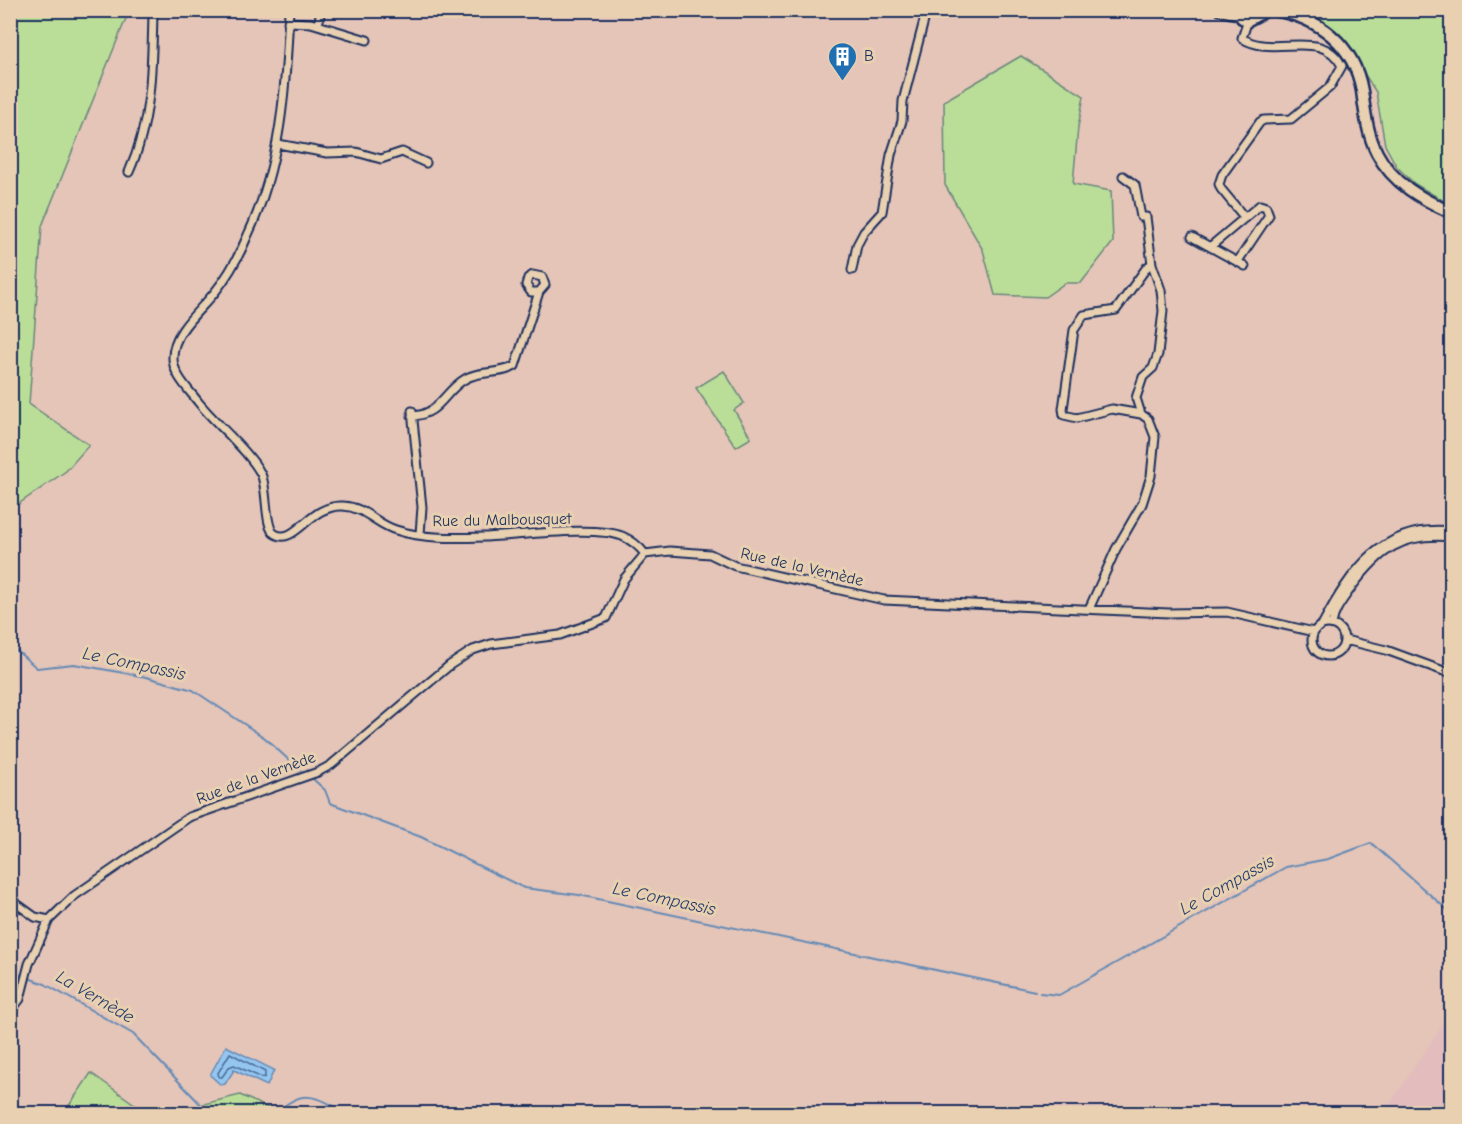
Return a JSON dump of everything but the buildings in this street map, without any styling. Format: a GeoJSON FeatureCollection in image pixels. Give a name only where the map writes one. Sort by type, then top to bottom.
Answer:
{"type":"FeatureCollection","features":[{"type":"Feature","properties":{"kind":"main road"},"geometry":{"type":"LineString","coordinates":[[1221,10],[1248,14],[1268,10]]}},
{"type":"Feature","properties":{"kind":"main road"},"geometry":{"type":"LineString","coordinates":[[1273,10],[1307,19],[1330,34],[1343,46],[1358,74],[1368,128],[1378,154],[1407,189],[1452,213]]}},
{"type":"Feature","properties":{"kind":"street"},"geometry":{"type":"LineString","coordinates":[[129,172],[137,155],[151,91],[153,10]]}},
{"type":"Feature","properties":{"kind":"street","name":"Rue du Malbousquet"},"geometry":{"type":"LineString","coordinates":[[289,10],[286,82],[278,144],[268,184],[247,238],[216,291],[182,332],[175,345],[174,367],[213,420],[253,462],[261,474],[266,490],[268,526],[271,532],[281,537],[291,535],[315,513],[328,507],[341,506],[357,508],[394,530],[420,534],[483,537],[610,533],[633,542],[645,554]]}},
{"type":"Feature","properties":{"kind":"street"},"geometry":{"type":"LineString","coordinates":[[318,25],[321,10]]}},
{"type":"Feature","properties":{"kind":"street"},"geometry":{"type":"LineString","coordinates":[[852,270],[857,245],[864,232],[882,212],[891,155],[902,121],[903,101],[927,12],[905,10]]}},
{"type":"Feature","properties":{"kind":"street"},"geometry":{"type":"LineString","coordinates":[[1245,218],[1221,189],[1219,184],[1222,175],[1260,122],[1291,119],[1330,87],[1342,66],[1335,56],[1316,44],[1262,47],[1246,41],[1242,38],[1248,14]]}},
{"type":"Feature","properties":{"kind":"street"},"geometry":{"type":"LineString","coordinates":[[288,22],[318,25],[367,40]]}},
{"type":"Feature","properties":{"kind":"street"},"geometry":{"type":"LineString","coordinates":[[278,144],[315,152],[356,152],[381,159],[402,152],[426,163]]}},
{"type":"Feature","properties":{"kind":"street"},"geometry":{"type":"LineString","coordinates":[[1123,176],[1135,185],[1141,217],[1146,217],[1152,264],[1161,290],[1163,311],[1158,354],[1153,368],[1143,377],[1136,398],[1141,414]]}},
{"type":"Feature","properties":{"kind":"street"},"geometry":{"type":"LineString","coordinates":[[1211,246],[1260,206],[1266,207],[1269,215],[1238,261]]}},
{"type":"Feature","properties":{"kind":"street"},"geometry":{"type":"LineString","coordinates":[[1192,237],[1245,266]]}},
{"type":"Feature","properties":{"kind":"street"},"geometry":{"type":"LineString","coordinates":[[1089,609],[1116,549],[1142,504],[1152,476],[1155,437],[1148,420],[1141,414],[1112,409],[1070,418],[1064,415],[1076,324],[1089,314],[1116,310],[1147,267],[1152,264]]}},
{"type":"Feature","properties":{"kind":"street"},"geometry":{"type":"LineString","coordinates":[[420,534],[422,507],[412,414],[426,415],[434,410],[468,376],[515,366],[539,292]]}},
{"type":"Feature","properties":{"kind":"street"},"geometry":{"type":"LineString","coordinates":[[1322,625],[1332,624],[1341,630],[1345,640],[1341,651],[1326,656],[1314,647],[1314,632],[1322,625],[1333,605],[1365,561],[1385,543],[1398,536],[1424,530],[1452,531]]}},
{"type":"Feature","properties":{"kind":"street"},"geometry":{"type":"LineString","coordinates":[[1332,624],[1338,607],[1378,555],[1400,542],[1437,536],[1452,537]]}},
{"type":"Feature","properties":{"kind":"street","name":"Rue de la Vernède"},"geometry":{"type":"LineString","coordinates":[[49,920],[83,889],[189,817],[318,772],[331,765],[450,665],[473,650],[491,644],[560,635],[606,618],[624,579],[645,554],[670,551],[710,554],[735,566],[885,600],[931,604],[1169,613],[1227,612],[1314,632]]}},
{"type":"Feature","properties":{"kind":"street"},"geometry":{"type":"LineString","coordinates":[[1345,640],[1386,650],[1452,674]]}},
{"type":"Feature","properties":{"kind":"street"},"geometry":{"type":"LineString","coordinates":[[10,899],[35,917],[49,920],[27,970],[20,999],[10,1012]]}},
{"type":"Feature","properties":{"kind":"street"},"geometry":{"type":"LineString","coordinates":[[1447,1113],[1452,1107]]}},
{"type":"Feature","properties":{"kind":"shaded area"},"geometry":{"type":"Polygon","coordinates":[[[1451,1008],[1451,1113],[1383,1114],[1437,1033],[1451,1008]]]}},
{"type":"Feature","properties":{"kind":"green space"},"geometry":{"type":"Polygon","coordinates":[[[11,11],[129,11],[42,226],[29,404],[89,445],[66,471],[11,509],[11,11]]]}},
{"type":"Feature","properties":{"kind":"green space"},"geometry":{"type":"Polygon","coordinates":[[[1300,11],[1451,11],[1451,205],[1415,184],[1397,167],[1385,145],[1376,92],[1339,34],[1320,19],[1300,11]]]}},
{"type":"Feature","properties":{"kind":"green space"},"geometry":{"type":"Polygon","coordinates":[[[1021,56],[1084,96],[1078,127],[1073,184],[1111,191],[1113,242],[1081,283],[1065,283],[1045,297],[995,295],[983,250],[945,185],[944,101],[1021,56]]]}},
{"type":"Feature","properties":{"kind":"green space"},"geometry":{"type":"Polygon","coordinates":[[[724,371],[744,403],[734,410],[751,438],[736,447],[696,388],[724,371]]]}},
{"type":"Feature","properties":{"kind":"green space"},"geometry":{"type":"Polygon","coordinates":[[[91,1073],[147,1113],[64,1113],[91,1073]]]}},
{"type":"Feature","properties":{"kind":"green space"},"geometry":{"type":"Polygon","coordinates":[[[240,1095],[279,1113],[168,1113],[240,1095]]]}},
{"type":"Feature","properties":{"kind":"water"},"geometry":{"type":"Polygon","coordinates":[[[226,1046],[274,1070],[267,1086],[234,1070],[225,1084],[221,1085],[210,1075],[226,1046]]]}},
{"type":"Feature","properties":{"kind":"waterway","name":"Le Compassis"},"geometry":{"type":"LineString","coordinates":[[10,645],[37,668],[74,664],[146,677],[193,690],[265,738],[304,774]]}},
{"type":"Feature","properties":{"kind":"waterway","name":"Le Compassis"},"geometry":{"type":"LineString","coordinates":[[313,779],[325,790],[330,803],[421,837],[524,888],[579,895],[1035,991]]}},
{"type":"Feature","properties":{"kind":"waterway","name":"Le Compassis"},"geometry":{"type":"LineString","coordinates":[[1040,993],[1059,995],[1286,867],[1328,859],[1371,843],[1452,914]]}},
{"type":"Feature","properties":{"kind":"waterway","name":"La Vernède"},"geometry":{"type":"LineString","coordinates":[[10,965],[20,975],[45,984],[133,1034],[210,1114]]}},
{"type":"Feature","properties":{"kind":"waterway","name":"La Vernède"},"geometry":{"type":"LineString","coordinates":[[275,1114],[295,1099],[303,1097],[320,1099],[351,1114]]}},
{"type":"Feature","properties":{"kind":"waterway","name":"La Vernède"},"geometry":{"type":"LineString","coordinates":[[526,1114],[668,1106],[690,1114]]}},
{"type":"Feature","properties":{"kind":"place","name":"B"},"geometry":{"type":"Point","coordinates":[843,82]}}]}
